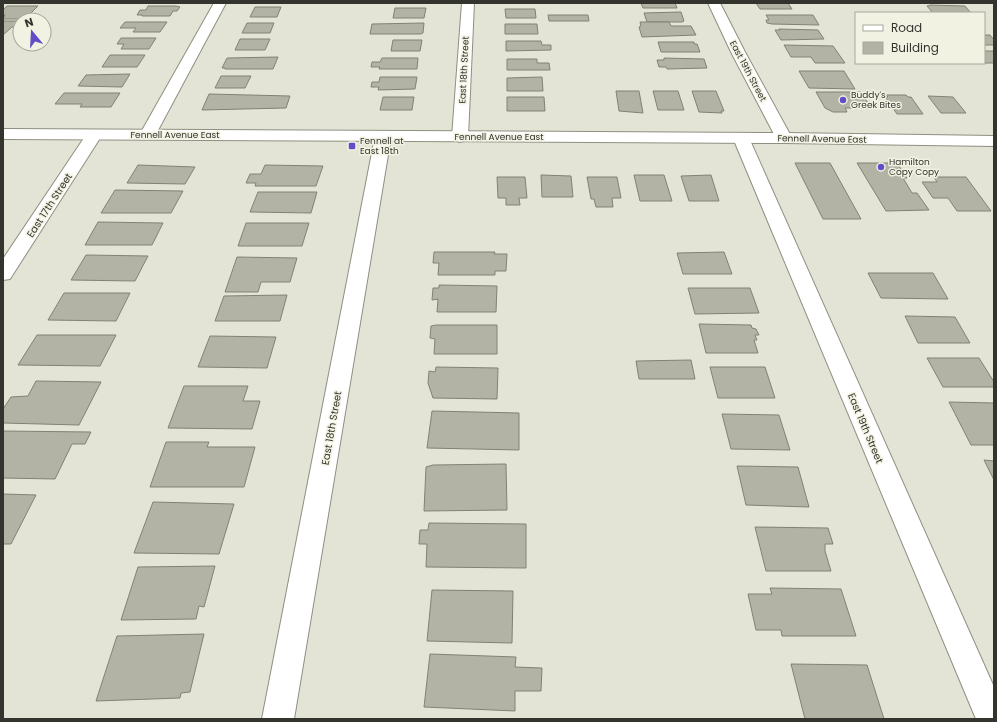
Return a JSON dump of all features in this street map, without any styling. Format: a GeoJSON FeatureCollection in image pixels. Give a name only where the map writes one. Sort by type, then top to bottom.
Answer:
{"type":"FeatureCollection","features":[{"type":"Feature","properties":{"kind":"street"},"geometry":{"type":"LineString","coordinates":[[148,134],[220,3]]}},
{"type":"Feature","properties":{"kind":"street","name":"East 18th Street"},"geometry":{"type":"LineString","coordinates":[[460,137],[468,3]]}},
{"type":"Feature","properties":{"kind":"street","name":"East 19th Street"},"geometry":{"type":"LineString","coordinates":[[714,3],[738,52],[784,138]]}},
{"type":"Feature","properties":{"kind":"street","name":"Fennell Avenue East"},"geometry":{"type":"LineString","coordinates":[[3,134],[784,138],[994,142]]}},
{"type":"Feature","properties":{"kind":"street","name":"East 17th Street"},"geometry":{"type":"LineString","coordinates":[[3,274],[94,135]]}},
{"type":"Feature","properties":{"kind":"street","name":"East 18th Street"},"geometry":{"type":"LineString","coordinates":[[278,719],[384,137]]}},
{"type":"Feature","properties":{"kind":"street","name":"East 19th Street"},"geometry":{"type":"LineString","coordinates":[[741,138],[992,719]]}},
{"type":"Feature","properties":{"kind":"building"},"geometry":{"type":"Polygon","coordinates":[[[641,3],[675,3],[677,8],[643,8],[641,3]]]}},
{"type":"Feature","properties":{"kind":"building"},"geometry":{"type":"Polygon","coordinates":[[[756,3],[788,3],[792,9],[760,9],[756,3]]]}},
{"type":"Feature","properties":{"kind":"building"},"geometry":{"type":"Polygon","coordinates":[[[7,6],[38,6],[32,12],[12,12],[12,19],[3,19],[5,15],[3,15],[3,10],[7,6]]]}},
{"type":"Feature","properties":{"kind":"building"},"geometry":{"type":"Polygon","coordinates":[[[148,6],[180,7],[177,11],[173,11],[170,16],[137,15],[140,10],[146,10],[148,6]]]}},
{"type":"Feature","properties":{"kind":"building"},"geometry":{"type":"Polygon","coordinates":[[[927,6],[965,6],[970,12],[932,12],[927,6]]]}},
{"type":"Feature","properties":{"kind":"building"},"geometry":{"type":"Polygon","coordinates":[[[255,7],[281,7],[277,17],[250,17],[255,7]]]}},
{"type":"Feature","properties":{"kind":"building"},"geometry":{"type":"Polygon","coordinates":[[[395,8],[426,8],[424,18],[393,18],[395,8]]]}},
{"type":"Feature","properties":{"kind":"building"},"geometry":{"type":"Polygon","coordinates":[[[505,9],[535,9],[536,18],[506,18],[505,9]]]}},
{"type":"Feature","properties":{"kind":"building"},"geometry":{"type":"Polygon","coordinates":[[[681,12],[684,21],[682,22],[647,22],[644,13],[681,12]]]}},
{"type":"Feature","properties":{"kind":"building"},"geometry":{"type":"Polygon","coordinates":[[[548,15],[588,15],[589,21],[549,21],[548,15]]]}},
{"type":"Feature","properties":{"kind":"building"},"geometry":{"type":"Polygon","coordinates":[[[766,15],[813,15],[819,25],[772,24],[767,23],[766,20],[769,20],[766,15]]]}},
{"type":"Feature","properties":{"kind":"building"},"geometry":{"type":"Polygon","coordinates":[[[3,21],[12,21],[12,27],[3,35],[3,21]]]}},
{"type":"Feature","properties":{"kind":"building"},"geometry":{"type":"Polygon","coordinates":[[[125,22],[167,22],[160,32],[133,32],[136,28],[120,28],[125,22]]]}},
{"type":"Feature","properties":{"kind":"building"},"geometry":{"type":"Polygon","coordinates":[[[640,22],[669,22],[671,26],[691,26],[696,35],[642,37],[639,27],[641,26],[640,22]]]}},
{"type":"Feature","properties":{"kind":"building"},"geometry":{"type":"Polygon","coordinates":[[[247,23],[274,23],[270,33],[242,33],[247,23]]]}},
{"type":"Feature","properties":{"kind":"building"},"geometry":{"type":"Polygon","coordinates":[[[424,23],[423,33],[421,34],[370,34],[372,24],[424,23]]]}},
{"type":"Feature","properties":{"kind":"building"},"geometry":{"type":"Polygon","coordinates":[[[505,24],[537,24],[538,34],[505,34],[505,24]]]}},
{"type":"Feature","properties":{"kind":"building"},"geometry":{"type":"Polygon","coordinates":[[[779,29],[818,30],[824,39],[781,40],[775,30],[780,30],[779,29]]]}},
{"type":"Feature","properties":{"kind":"building"},"geometry":{"type":"Polygon","coordinates":[[[985,35],[990,35],[994,40],[994,45],[985,45],[985,35]]]}},
{"type":"Feature","properties":{"kind":"building"},"geometry":{"type":"Polygon","coordinates":[[[121,38],[156,38],[149,49],[121,49],[124,44],[117,44],[121,38]]]}},
{"type":"Feature","properties":{"kind":"building"},"geometry":{"type":"Polygon","coordinates":[[[240,39],[270,39],[265,50],[235,50],[240,39]]]}},
{"type":"Feature","properties":{"kind":"building"},"geometry":{"type":"Polygon","coordinates":[[[393,40],[422,40],[420,51],[391,51],[393,40]]]}},
{"type":"Feature","properties":{"kind":"building"},"geometry":{"type":"Polygon","coordinates":[[[506,41],[541,41],[542,45],[551,45],[551,50],[506,51],[506,41]]]}},
{"type":"Feature","properties":{"kind":"building"},"geometry":{"type":"Polygon","coordinates":[[[658,42],[694,42],[694,44],[697,44],[700,52],[661,52],[658,42]]]}},
{"type":"Feature","properties":{"kind":"building"},"geometry":{"type":"Polygon","coordinates":[[[784,45],[833,46],[845,63],[815,63],[811,57],[791,57],[784,45]]]}},
{"type":"Feature","properties":{"kind":"building"},"geometry":{"type":"Polygon","coordinates":[[[985,51],[994,51],[994,63],[985,63],[985,51]]]}},
{"type":"Feature","properties":{"kind":"building"},"geometry":{"type":"Polygon","coordinates":[[[110,55],[145,55],[137,67],[102,67],[110,55]]]}},
{"type":"Feature","properties":{"kind":"building"},"geometry":{"type":"Polygon","coordinates":[[[278,57],[273,69],[222,68],[227,58],[278,57]]]}},
{"type":"Feature","properties":{"kind":"building"},"geometry":{"type":"Polygon","coordinates":[[[382,58],[418,58],[417,69],[379,69],[380,67],[371,67],[372,62],[380,62],[382,58]]]}},
{"type":"Feature","properties":{"kind":"building"},"geometry":{"type":"Polygon","coordinates":[[[664,58],[704,59],[707,68],[667,69],[666,67],[659,67],[657,60],[664,60],[664,58]]]}},
{"type":"Feature","properties":{"kind":"building"},"geometry":{"type":"Polygon","coordinates":[[[507,59],[537,59],[537,63],[549,63],[550,70],[507,70],[507,59]]]}},
{"type":"Feature","properties":{"kind":"building"},"geometry":{"type":"Polygon","coordinates":[[[799,71],[844,71],[855,89],[809,88],[799,71]]]}},
{"type":"Feature","properties":{"kind":"building"},"geometry":{"type":"Polygon","coordinates":[[[130,74],[122,87],[78,86],[86,75],[130,74]]]}},
{"type":"Feature","properties":{"kind":"building"},"geometry":{"type":"Polygon","coordinates":[[[221,76],[251,76],[245,88],[215,88],[221,76]]]}},
{"type":"Feature","properties":{"kind":"building"},"geometry":{"type":"Polygon","coordinates":[[[380,77],[417,77],[415,89],[378,90],[379,87],[371,87],[372,82],[379,82],[380,77]]]}},
{"type":"Feature","properties":{"kind":"building"},"geometry":{"type":"Polygon","coordinates":[[[542,77],[543,91],[507,91],[507,78],[542,77]]]}},
{"type":"Feature","properties":{"kind":"building"},"geometry":{"type":"Polygon","coordinates":[[[616,91],[639,91],[643,113],[619,111],[616,91]]]}},
{"type":"Feature","properties":{"kind":"building"},"geometry":{"type":"Polygon","coordinates":[[[653,91],[678,91],[684,110],[658,110],[653,91]]]}},
{"type":"Feature","properties":{"kind":"building"},"geometry":{"type":"Polygon","coordinates":[[[692,91],[716,91],[724,111],[721,111],[722,113],[699,112],[692,91]]]}},
{"type":"Feature","properties":{"kind":"building","name":"Buddy's Greek Bites"},"geometry":{"type":"Polygon","coordinates":[[[816,92],[861,92],[871,108],[845,108],[847,112],[833,112],[825,108],[816,92]]]}},
{"type":"Feature","properties":{"kind":"building"},"geometry":{"type":"Polygon","coordinates":[[[64,93],[120,93],[111,107],[80,107],[82,104],[55,104],[64,93]]]}},
{"type":"Feature","properties":{"kind":"building"},"geometry":{"type":"Polygon","coordinates":[[[209,94],[290,96],[286,108],[202,110],[209,94]]]}},
{"type":"Feature","properties":{"kind":"building"},"geometry":{"type":"Polygon","coordinates":[[[886,95],[906,95],[911,97],[923,114],[897,114],[885,97],[888,97],[886,95]]]}},
{"type":"Feature","properties":{"kind":"building"},"geometry":{"type":"Polygon","coordinates":[[[928,96],[953,97],[966,113],[941,113],[928,96]]]}},
{"type":"Feature","properties":{"kind":"building"},"geometry":{"type":"Polygon","coordinates":[[[383,97],[414,97],[412,110],[380,110],[383,97]]]}},
{"type":"Feature","properties":{"kind":"building"},"geometry":{"type":"Polygon","coordinates":[[[507,97],[544,97],[545,111],[507,111],[507,97]]]}},
{"type":"Feature","properties":{"kind":"building"},"geometry":{"type":"Polygon","coordinates":[[[795,163],[830,163],[861,219],[823,219],[795,163]]]}},
{"type":"Feature","properties":{"kind":"building"},"geometry":{"type":"Polygon","coordinates":[[[857,163],[897,163],[907,178],[903,178],[912,193],[917,193],[929,210],[886,211],[857,163]]]}},
{"type":"Feature","properties":{"kind":"building"},"geometry":{"type":"Polygon","coordinates":[[[138,165],[195,167],[185,184],[127,183],[138,165]]]}},
{"type":"Feature","properties":{"kind":"building"},"geometry":{"type":"Polygon","coordinates":[[[265,165],[323,166],[316,186],[255,186],[256,183],[246,183],[250,174],[261,174],[265,165]]]}},
{"type":"Feature","properties":{"kind":"building"},"geometry":{"type":"Polygon","coordinates":[[[541,175],[571,176],[573,197],[542,197],[541,175]]]}},
{"type":"Feature","properties":{"kind":"building"},"geometry":{"type":"Polygon","coordinates":[[[634,175],[664,175],[672,201],[640,201],[634,175]]]}},
{"type":"Feature","properties":{"kind":"building"},"geometry":{"type":"Polygon","coordinates":[[[711,175],[719,201],[689,201],[681,176],[711,175]]]}},
{"type":"Feature","properties":{"kind":"building"},"geometry":{"type":"Polygon","coordinates":[[[497,177],[525,177],[527,198],[519,198],[520,205],[506,205],[506,198],[498,198],[497,177]]]}},
{"type":"Feature","properties":{"kind":"building"},"geometry":{"type":"Polygon","coordinates":[[[587,177],[617,177],[621,198],[612,198],[613,207],[596,207],[594,199],[591,199],[587,177]]]}},
{"type":"Feature","properties":{"kind":"building"},"geometry":{"type":"Polygon","coordinates":[[[934,177],[966,177],[991,211],[957,211],[948,198],[933,198],[922,182],[937,182],[934,177]]]}},
{"type":"Feature","properties":{"kind":"building"},"geometry":{"type":"Polygon","coordinates":[[[115,190],[183,191],[171,213],[101,213],[115,190]]]}},
{"type":"Feature","properties":{"kind":"building"},"geometry":{"type":"Polygon","coordinates":[[[258,192],[317,192],[311,213],[250,212],[258,192]]]}},
{"type":"Feature","properties":{"kind":"building"},"geometry":{"type":"Polygon","coordinates":[[[98,222],[163,223],[152,245],[85,245],[98,222]]]}},
{"type":"Feature","properties":{"kind":"building"},"geometry":{"type":"Polygon","coordinates":[[[246,223],[309,223],[302,246],[238,246],[246,223]]]}},
{"type":"Feature","properties":{"kind":"building"},"geometry":{"type":"Polygon","coordinates":[[[434,252],[495,252],[494,254],[507,254],[506,271],[495,271],[495,275],[438,275],[439,263],[433,263],[434,252]]]}},
{"type":"Feature","properties":{"kind":"building"},"geometry":{"type":"Polygon","coordinates":[[[724,252],[732,274],[683,274],[677,253],[724,252]]]}},
{"type":"Feature","properties":{"kind":"building"},"geometry":{"type":"Polygon","coordinates":[[[86,255],[148,256],[135,281],[71,280],[86,255]]]}},
{"type":"Feature","properties":{"kind":"building"},"geometry":{"type":"Polygon","coordinates":[[[237,257],[297,258],[290,282],[261,282],[258,292],[225,292],[237,257]]]}},
{"type":"Feature","properties":{"kind":"building"},"geometry":{"type":"Polygon","coordinates":[[[868,273],[933,273],[948,299],[881,298],[868,273]]]}},
{"type":"Feature","properties":{"kind":"building"},"geometry":{"type":"Polygon","coordinates":[[[439,285],[497,286],[496,312],[437,312],[438,299],[432,300],[433,288],[439,288],[439,285]]]}},
{"type":"Feature","properties":{"kind":"building"},"geometry":{"type":"Polygon","coordinates":[[[688,288],[750,288],[759,313],[695,314],[688,288]]]}},
{"type":"Feature","properties":{"kind":"building"},"geometry":{"type":"Polygon","coordinates":[[[64,293],[130,293],[116,321],[48,320],[64,293]]]}},
{"type":"Feature","properties":{"kind":"building"},"geometry":{"type":"Polygon","coordinates":[[[287,295],[280,321],[215,321],[224,296],[287,295]]]}},
{"type":"Feature","properties":{"kind":"building"},"geometry":{"type":"Polygon","coordinates":[[[905,316],[955,317],[970,343],[918,343],[905,316]]]}},
{"type":"Feature","properties":{"kind":"building"},"geometry":{"type":"Polygon","coordinates":[[[699,324],[751,325],[752,328],[756,329],[759,335],[755,335],[757,340],[754,340],[758,353],[706,353],[699,324]]]}},
{"type":"Feature","properties":{"kind":"building"},"geometry":{"type":"Polygon","coordinates":[[[497,325],[497,354],[434,354],[435,339],[430,338],[431,326],[497,325]]]}},
{"type":"Feature","properties":{"kind":"building"},"geometry":{"type":"Polygon","coordinates":[[[37,335],[116,335],[100,366],[18,365],[37,335]]]}},
{"type":"Feature","properties":{"kind":"building"},"geometry":{"type":"Polygon","coordinates":[[[210,336],[276,337],[267,368],[198,367],[210,336]]]}},
{"type":"Feature","properties":{"kind":"building"},"geometry":{"type":"Polygon","coordinates":[[[927,358],[979,358],[994,382],[994,387],[943,387],[927,358]]]}},
{"type":"Feature","properties":{"kind":"building"},"geometry":{"type":"Polygon","coordinates":[[[691,360],[695,379],[639,379],[636,361],[691,360]]]}},
{"type":"Feature","properties":{"kind":"building"},"geometry":{"type":"Polygon","coordinates":[[[436,367],[498,368],[497,399],[433,398],[428,383],[429,371],[435,372],[436,367]]]}},
{"type":"Feature","properties":{"kind":"building"},"geometry":{"type":"Polygon","coordinates":[[[710,367],[765,367],[775,398],[718,398],[710,367]]]}},
{"type":"Feature","properties":{"kind":"building"},"geometry":{"type":"Polygon","coordinates":[[[36,381],[101,382],[79,425],[3,423],[3,409],[11,397],[28,396],[36,381]]]}},
{"type":"Feature","properties":{"kind":"building"},"geometry":{"type":"Polygon","coordinates":[[[184,386],[248,386],[243,401],[260,401],[252,429],[168,428],[184,386]]]}},
{"type":"Feature","properties":{"kind":"building"},"geometry":{"type":"Polygon","coordinates":[[[949,402],[994,403],[994,445],[971,445],[949,402]]]}},
{"type":"Feature","properties":{"kind":"building"},"geometry":{"type":"Polygon","coordinates":[[[432,411],[519,413],[519,450],[427,448],[432,411]]]}},
{"type":"Feature","properties":{"kind":"building"},"geometry":{"type":"Polygon","coordinates":[[[722,414],[779,415],[790,450],[731,449],[722,414]]]}},
{"type":"Feature","properties":{"kind":"building"},"geometry":{"type":"Polygon","coordinates":[[[3,431],[91,432],[85,444],[72,444],[55,479],[3,478],[3,431]]]}},
{"type":"Feature","properties":{"kind":"building"},"geometry":{"type":"Polygon","coordinates":[[[166,442],[209,442],[207,447],[255,447],[244,487],[150,487],[166,442]]]}},
{"type":"Feature","properties":{"kind":"building"},"geometry":{"type":"Polygon","coordinates":[[[984,460],[994,461],[994,480],[984,460]]]}},
{"type":"Feature","properties":{"kind":"building"},"geometry":{"type":"Polygon","coordinates":[[[506,464],[507,510],[424,511],[426,467],[433,465],[506,464]]]}},
{"type":"Feature","properties":{"kind":"building"},"geometry":{"type":"Polygon","coordinates":[[[737,466],[798,467],[809,507],[746,505],[737,466]]]}},
{"type":"Feature","properties":{"kind":"building"},"geometry":{"type":"Polygon","coordinates":[[[3,494],[36,495],[11,544],[3,544],[3,494]]]}},
{"type":"Feature","properties":{"kind":"building"},"geometry":{"type":"Polygon","coordinates":[[[153,502],[234,504],[219,554],[134,553],[153,502]]]}},
{"type":"Feature","properties":{"kind":"building"},"geometry":{"type":"Polygon","coordinates":[[[429,523],[526,524],[526,568],[426,567],[427,544],[419,544],[420,530],[428,530],[429,523]]]}},
{"type":"Feature","properties":{"kind":"building"},"geometry":{"type":"Polygon","coordinates":[[[755,527],[828,528],[833,544],[825,544],[825,551],[831,571],[766,571],[755,527]]]}},
{"type":"Feature","properties":{"kind":"building"},"geometry":{"type":"Polygon","coordinates":[[[215,566],[204,607],[199,606],[196,619],[121,620],[138,567],[215,566]]]}},
{"type":"Feature","properties":{"kind":"building"},"geometry":{"type":"Polygon","coordinates":[[[770,588],[841,589],[856,636],[782,636],[781,630],[756,630],[748,594],[772,594],[770,588]]]}},
{"type":"Feature","properties":{"kind":"building"},"geometry":{"type":"Polygon","coordinates":[[[432,590],[513,591],[512,643],[427,641],[432,590]]]}},
{"type":"Feature","properties":{"kind":"building"},"geometry":{"type":"Polygon","coordinates":[[[204,634],[190,692],[181,693],[180,698],[96,701],[117,636],[204,634]]]}},
{"type":"Feature","properties":{"kind":"building"},"geometry":{"type":"Polygon","coordinates":[[[430,654],[516,657],[515,667],[542,668],[541,691],[515,691],[515,711],[424,707],[430,654]]]}},
{"type":"Feature","properties":{"kind":"building"},"geometry":{"type":"Polygon","coordinates":[[[791,664],[867,665],[884,719],[805,719],[791,664]]]}},
{"type":"Feature","properties":{"kind":"place","name":"Buddy's Greek Bites"},"geometry":{"type":"Point","coordinates":[843,100]}},
{"type":"Feature","properties":{"kind":"place","name":"Fennell at East 18th"},"geometry":{"type":"Point","coordinates":[352,146]}},
{"type":"Feature","properties":{"kind":"place","name":"Hamilton Copy Copy"},"geometry":{"type":"Point","coordinates":[881,167]}}]}
